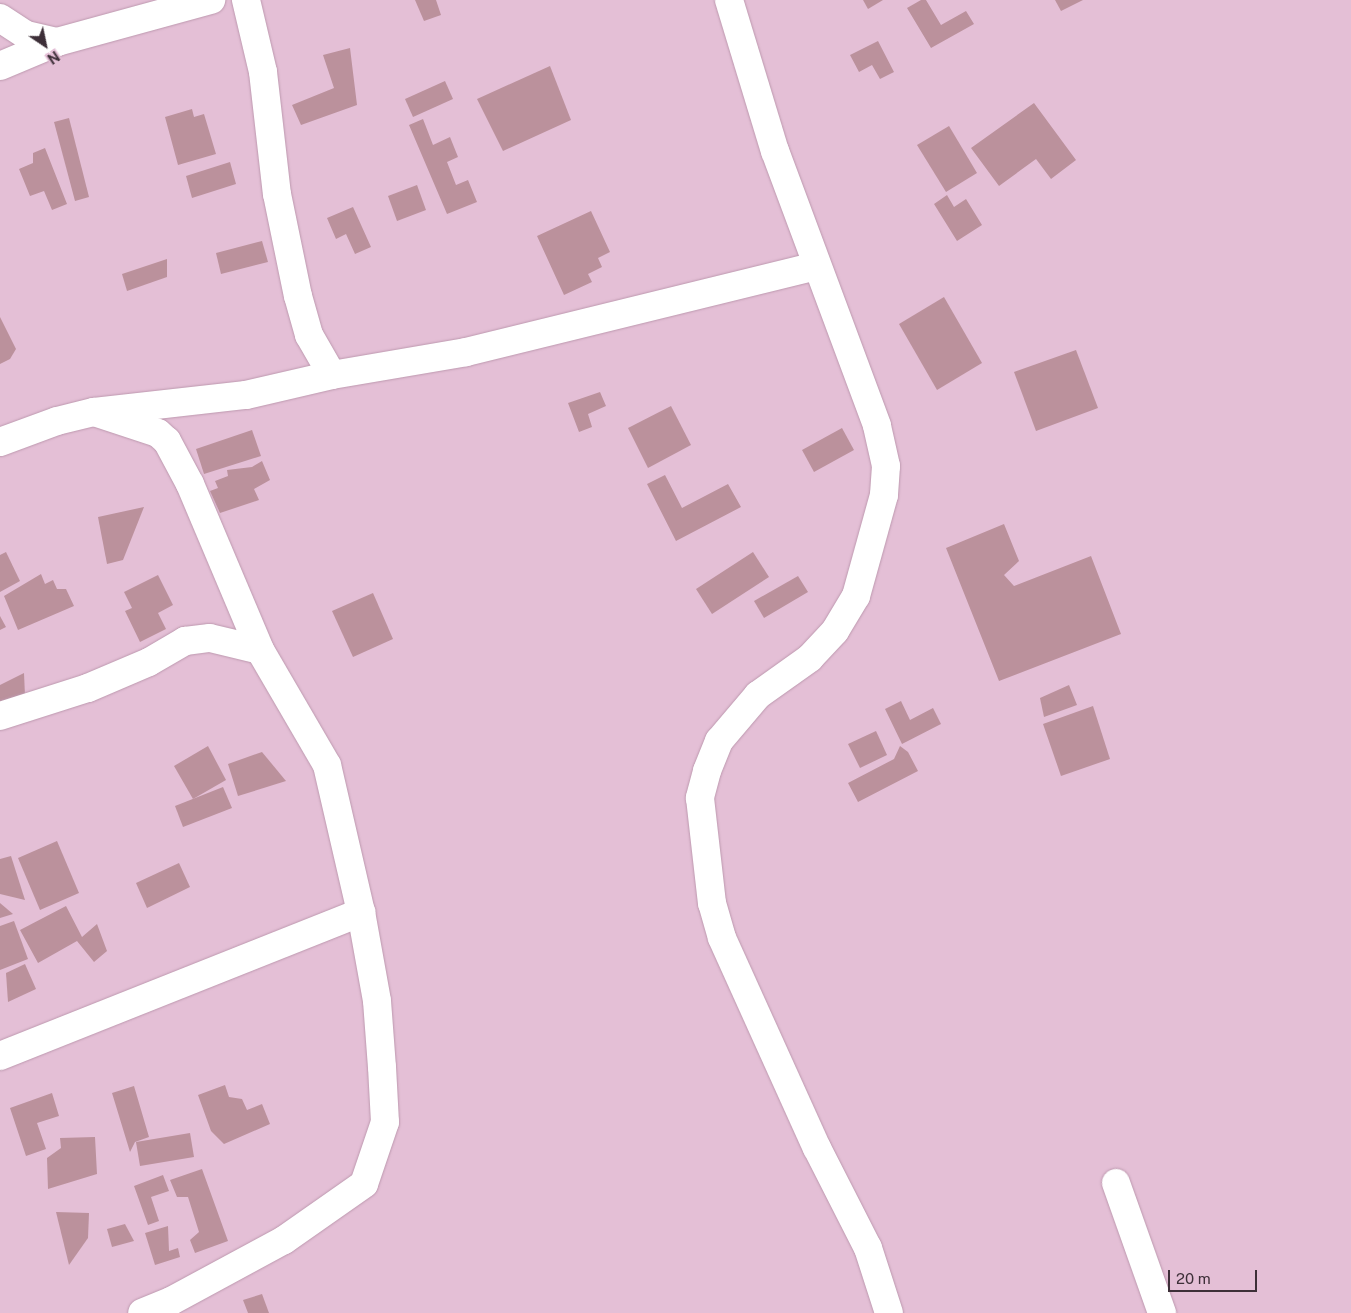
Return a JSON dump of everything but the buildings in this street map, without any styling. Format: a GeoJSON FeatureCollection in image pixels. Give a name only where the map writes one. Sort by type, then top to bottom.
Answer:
{"type":"FeatureCollection","features":[{"type":"Feature","properties":{"kind":"street"},"geometry":{"type":"LineString","coordinates":[[0,66],[58,42],[211,0]]}},
{"type":"Feature","properties":{"kind":"street"},"geometry":{"type":"LineString","coordinates":[[246,0],[263,72],[277,194],[298,296],[309,335],[332,375]]}},
{"type":"Feature","properties":{"kind":"street"},"geometry":{"type":"LineString","coordinates":[[729,0],[775,151],[877,426],[886,466],[884,495],[856,596],[835,631],[810,658],[758,695],[719,741],[700,798],[712,903],[722,938],[817,1148],[868,1248],[889,1313]]}},
{"type":"Feature","properties":{"kind":"street"},"geometry":{"type":"LineString","coordinates":[[0,18],[26,35],[58,42]]}},
{"type":"Feature","properties":{"kind":"street"},"geometry":{"type":"LineString","coordinates":[[0,442],[57,421],[94,412],[246,396],[332,375],[475,350],[817,266]]}},
{"type":"Feature","properties":{"kind":"street"},"geometry":{"type":"LineString","coordinates":[[94,412],[158,433],[167,440],[190,484],[242,602],[260,650],[327,765],[361,912],[377,1001],[385,1122],[364,1184],[284,1240],[171,1301],[142,1313]]}},
{"type":"Feature","properties":{"kind":"street"},"geometry":{"type":"LineString","coordinates":[[0,716],[88,688],[149,662],[185,641],[210,638],[260,650]]}},
{"type":"Feature","properties":{"kind":"street"},"geometry":{"type":"LineString","coordinates":[[0,1056],[361,912]]}},
{"type":"Feature","properties":{"kind":"street"},"geometry":{"type":"LineString","coordinates":[[1116,1183],[1162,1313]]}}]}
